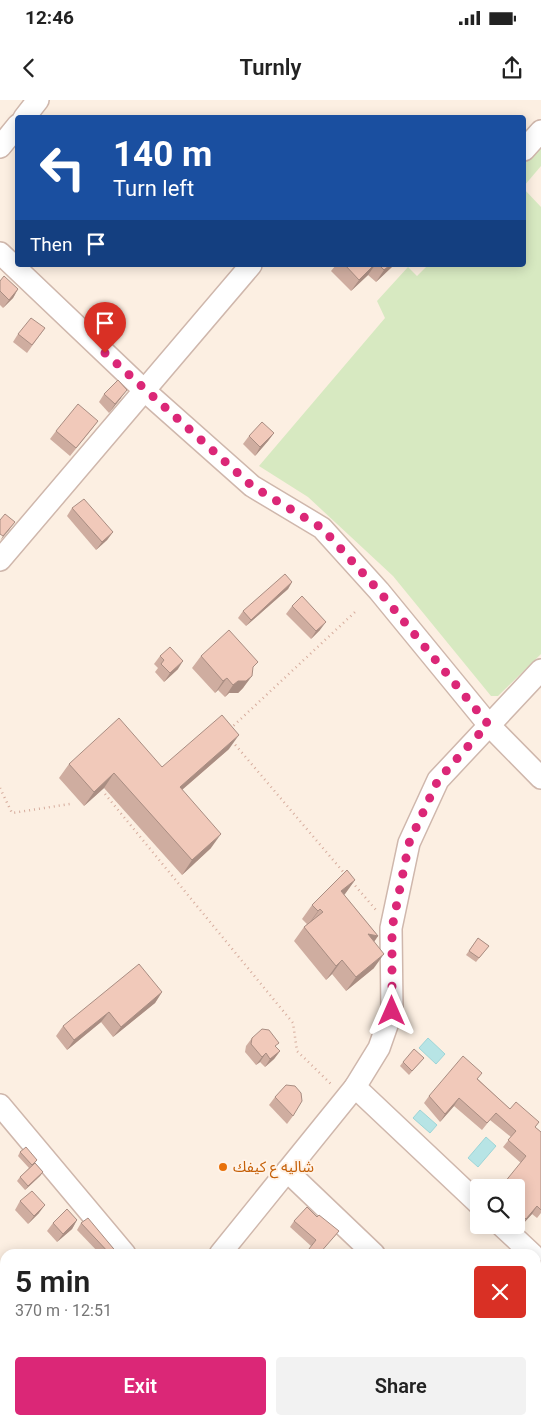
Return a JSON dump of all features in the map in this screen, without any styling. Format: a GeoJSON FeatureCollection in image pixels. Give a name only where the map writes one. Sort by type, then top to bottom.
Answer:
{"type":"FeatureCollection","features":[{"type":"Feature","properties":{"kind":"street"},"geometry":{"type":"LineString","coordinates":[[26,115],[38,100]]}},
{"type":"Feature","properties":{"kind":"street"},"geometry":{"type":"LineString","coordinates":[[0,147],[15,129]]}},
{"type":"Feature","properties":{"kind":"street"},"geometry":{"type":"LineString","coordinates":[[526,148],[541,131]]}},
{"type":"Feature","properties":{"kind":"street"},"geometry":{"type":"LineString","coordinates":[[0,253],[145,391],[252,486],[322,528],[379,591],[488,724],[541,778]]}},
{"type":"Feature","properties":{"kind":"street"},"geometry":{"type":"LineString","coordinates":[[0,560],[249,267]]}},
{"type":"Feature","properties":{"kind":"street"},"geometry":{"type":"LineString","coordinates":[[224,1249],[350,1092],[380,1048],[392,1011],[392,928],[409,843],[438,780],[488,724],[541,670]]}},
{"type":"Feature","properties":{"kind":"street"},"geometry":{"type":"LineString","coordinates":[[350,1092],[470,1196]]}},
{"type":"Feature","properties":{"kind":"street"},"geometry":{"type":"LineString","coordinates":[[0,1105],[121,1249]]}},
{"type":"Feature","properties":{"kind":"street"},"geometry":{"type":"LineString","coordinates":[[288,1171],[369,1249]]}},
{"type":"Feature","properties":{"kind":"street"},"geometry":{"type":"LineString","coordinates":[[511,1234],[527,1249]]}},
{"type":"Feature","properties":{"kind":"path"},"geometry":{"type":"LineString","coordinates":[[355,612],[226,734],[392,928]]}},
{"type":"Feature","properties":{"kind":"path"},"geometry":{"type":"LineString","coordinates":[[0,788],[12,813],[70,804]]}},
{"type":"Feature","properties":{"kind":"path"},"geometry":{"type":"LineString","coordinates":[[105,794],[293,1023],[297,1051],[350,1092]]}},
{"type":"Feature","properties":{"kind":"green space"},"geometry":{"type":"Polygon","coordinates":[[[541,139],[541,166],[526,184],[526,156],[541,139]]]}},
{"type":"Feature","properties":{"kind":"green space"},"geometry":{"type":"Polygon","coordinates":[[[526,191],[541,207],[541,654],[498,696],[491,696],[393,576],[308,497],[259,466],[385,318],[377,301],[408,267],[417,276],[426,267],[526,267],[526,191]]]}},
{"type":"Feature","properties":{"kind":"water"},"geometry":{"type":"Polygon","coordinates":[[[428,1038],[445,1054],[436,1064],[419,1048],[428,1038]]]}},
{"type":"Feature","properties":{"kind":"water"},"geometry":{"type":"Polygon","coordinates":[[[420,1110],[437,1125],[430,1133],[413,1118],[420,1110]]]}},
{"type":"Feature","properties":{"kind":"water"},"geometry":{"type":"Polygon","coordinates":[[[486,1137],[496,1146],[478,1167],[468,1158],[486,1137]]]}},
{"type":"Feature","properties":{"kind":"building"},"geometry":{"type":"Polygon","coordinates":[[[347,267],[372,267],[359,280],[347,267]]]}},
{"type":"Feature","properties":{"kind":"building"},"geometry":{"type":"Polygon","coordinates":[[[4,276],[18,289],[9,300],[0,291],[0,281],[4,276]]]}},
{"type":"Feature","properties":{"kind":"building"},"geometry":{"type":"Polygon","coordinates":[[[31,318],[45,328],[32,345],[18,334],[31,318]]]}},
{"type":"Feature","properties":{"kind":"building"},"geometry":{"type":"Polygon","coordinates":[[[118,380],[127,390],[115,404],[104,394],[118,380]]]}},
{"type":"Feature","properties":{"kind":"building"},"geometry":{"type":"Polygon","coordinates":[[[78,404],[98,421],[76,448],[56,431],[78,404]]]}},
{"type":"Feature","properties":{"kind":"building"},"geometry":{"type":"Polygon","coordinates":[[[262,422],[274,433],[260,447],[249,436],[262,422]]]}},
{"type":"Feature","properties":{"kind":"building"},"geometry":{"type":"Polygon","coordinates":[[[84,499],[113,532],[102,542],[72,508],[84,499]]]}},
{"type":"Feature","properties":{"kind":"building"},"geometry":{"type":"Polygon","coordinates":[[[5,514],[15,522],[3,536],[0,534],[0,520],[5,514]]]}},
{"type":"Feature","properties":{"kind":"building"},"geometry":{"type":"Polygon","coordinates":[[[285,574],[292,582],[251,620],[243,611],[285,574]]]}},
{"type":"Feature","properties":{"kind":"building"},"geometry":{"type":"Polygon","coordinates":[[[302,596],[326,622],[316,631],[292,606],[302,596]]]}},
{"type":"Feature","properties":{"kind":"building"},"geometry":{"type":"Polygon","coordinates":[[[229,630],[258,662],[253,667],[252,676],[246,681],[238,681],[233,685],[227,678],[223,681],[201,656],[229,630]]]}},
{"type":"Feature","properties":{"kind":"building"},"geometry":{"type":"Polygon","coordinates":[[[170,647],[183,661],[170,673],[161,664],[164,660],[160,656],[170,647]]]}},
{"type":"Feature","properties":{"kind":"building"},"geometry":{"type":"Polygon","coordinates":[[[222,715],[239,735],[180,787],[221,834],[192,860],[114,773],[94,792],[69,764],[119,718],[162,767],[222,715]]]}},
{"type":"Feature","properties":{"kind":"building"},"geometry":{"type":"Polygon","coordinates":[[[347,870],[355,880],[341,891],[378,936],[368,934],[384,954],[356,977],[342,960],[336,966],[304,927],[323,912],[320,909],[318,911],[312,905],[347,870]]]}},
{"type":"Feature","properties":{"kind":"building"},"geometry":{"type":"Polygon","coordinates":[[[478,938],[489,946],[479,958],[469,951],[478,938]]]}},
{"type":"Feature","properties":{"kind":"building"},"geometry":{"type":"Polygon","coordinates":[[[139,964],[162,992],[121,1027],[109,1012],[74,1040],[63,1026],[139,964]]]}},
{"type":"Feature","properties":{"kind":"building"},"geometry":{"type":"Polygon","coordinates":[[[262,1029],[269,1030],[279,1043],[275,1046],[280,1051],[270,1059],[266,1053],[262,1057],[251,1044],[252,1038],[262,1029]]]}},
{"type":"Feature","properties":{"kind":"building"},"geometry":{"type":"Polygon","coordinates":[[[414,1049],[424,1058],[412,1071],[403,1062],[414,1049]]]}},
{"type":"Feature","properties":{"kind":"building"},"geometry":{"type":"Polygon","coordinates":[[[463,1056],[482,1073],[477,1079],[510,1109],[516,1102],[539,1122],[535,1127],[541,1132],[541,1210],[537,1206],[525,1218],[525,1179],[507,1179],[526,1156],[508,1140],[516,1131],[496,1113],[487,1123],[459,1098],[445,1114],[429,1096],[463,1056]]]}},
{"type":"Feature","properties":{"kind":"building"},"geometry":{"type":"Polygon","coordinates":[[[286,1085],[295,1086],[301,1093],[302,1101],[293,1116],[275,1097],[286,1085]]]}},
{"type":"Feature","properties":{"kind":"building"},"geometry":{"type":"Polygon","coordinates":[[[26,1147],[37,1160],[32,1165],[20,1152],[26,1147]]]}},
{"type":"Feature","properties":{"kind":"building"},"geometry":{"type":"Polygon","coordinates":[[[35,1163],[43,1172],[28,1186],[20,1177],[35,1163]]]}},
{"type":"Feature","properties":{"kind":"building"},"geometry":{"type":"Polygon","coordinates":[[[32,1191],[45,1205],[34,1216],[20,1201],[32,1191]]]}},
{"type":"Feature","properties":{"kind":"building"},"geometry":{"type":"Polygon","coordinates":[[[307,1207],[317,1217],[319,1215],[339,1231],[323,1249],[309,1249],[316,1240],[294,1221],[307,1207]]]}},
{"type":"Feature","properties":{"kind":"building"},"geometry":{"type":"Polygon","coordinates":[[[67,1209],[77,1220],[63,1234],[53,1223],[67,1209]]]}},
{"type":"Feature","properties":{"kind":"building"},"geometry":{"type":"Polygon","coordinates":[[[88,1218],[114,1249],[105,1249],[81,1223],[88,1218]]]}},
{"type":"Feature","properties":{"kind":"place","name":"شاليه ع كيفك"},"geometry":{"type":"Point","coordinates":[223,1167]}},
{"type":"Feature","properties":{"kind":"route"},"geometry":{"type":"LineString","coordinates":[[105,353],[252,486],[322,528],[379,591],[488,724],[438,780],[409,843],[392,928],[392,1011]]}}]}
